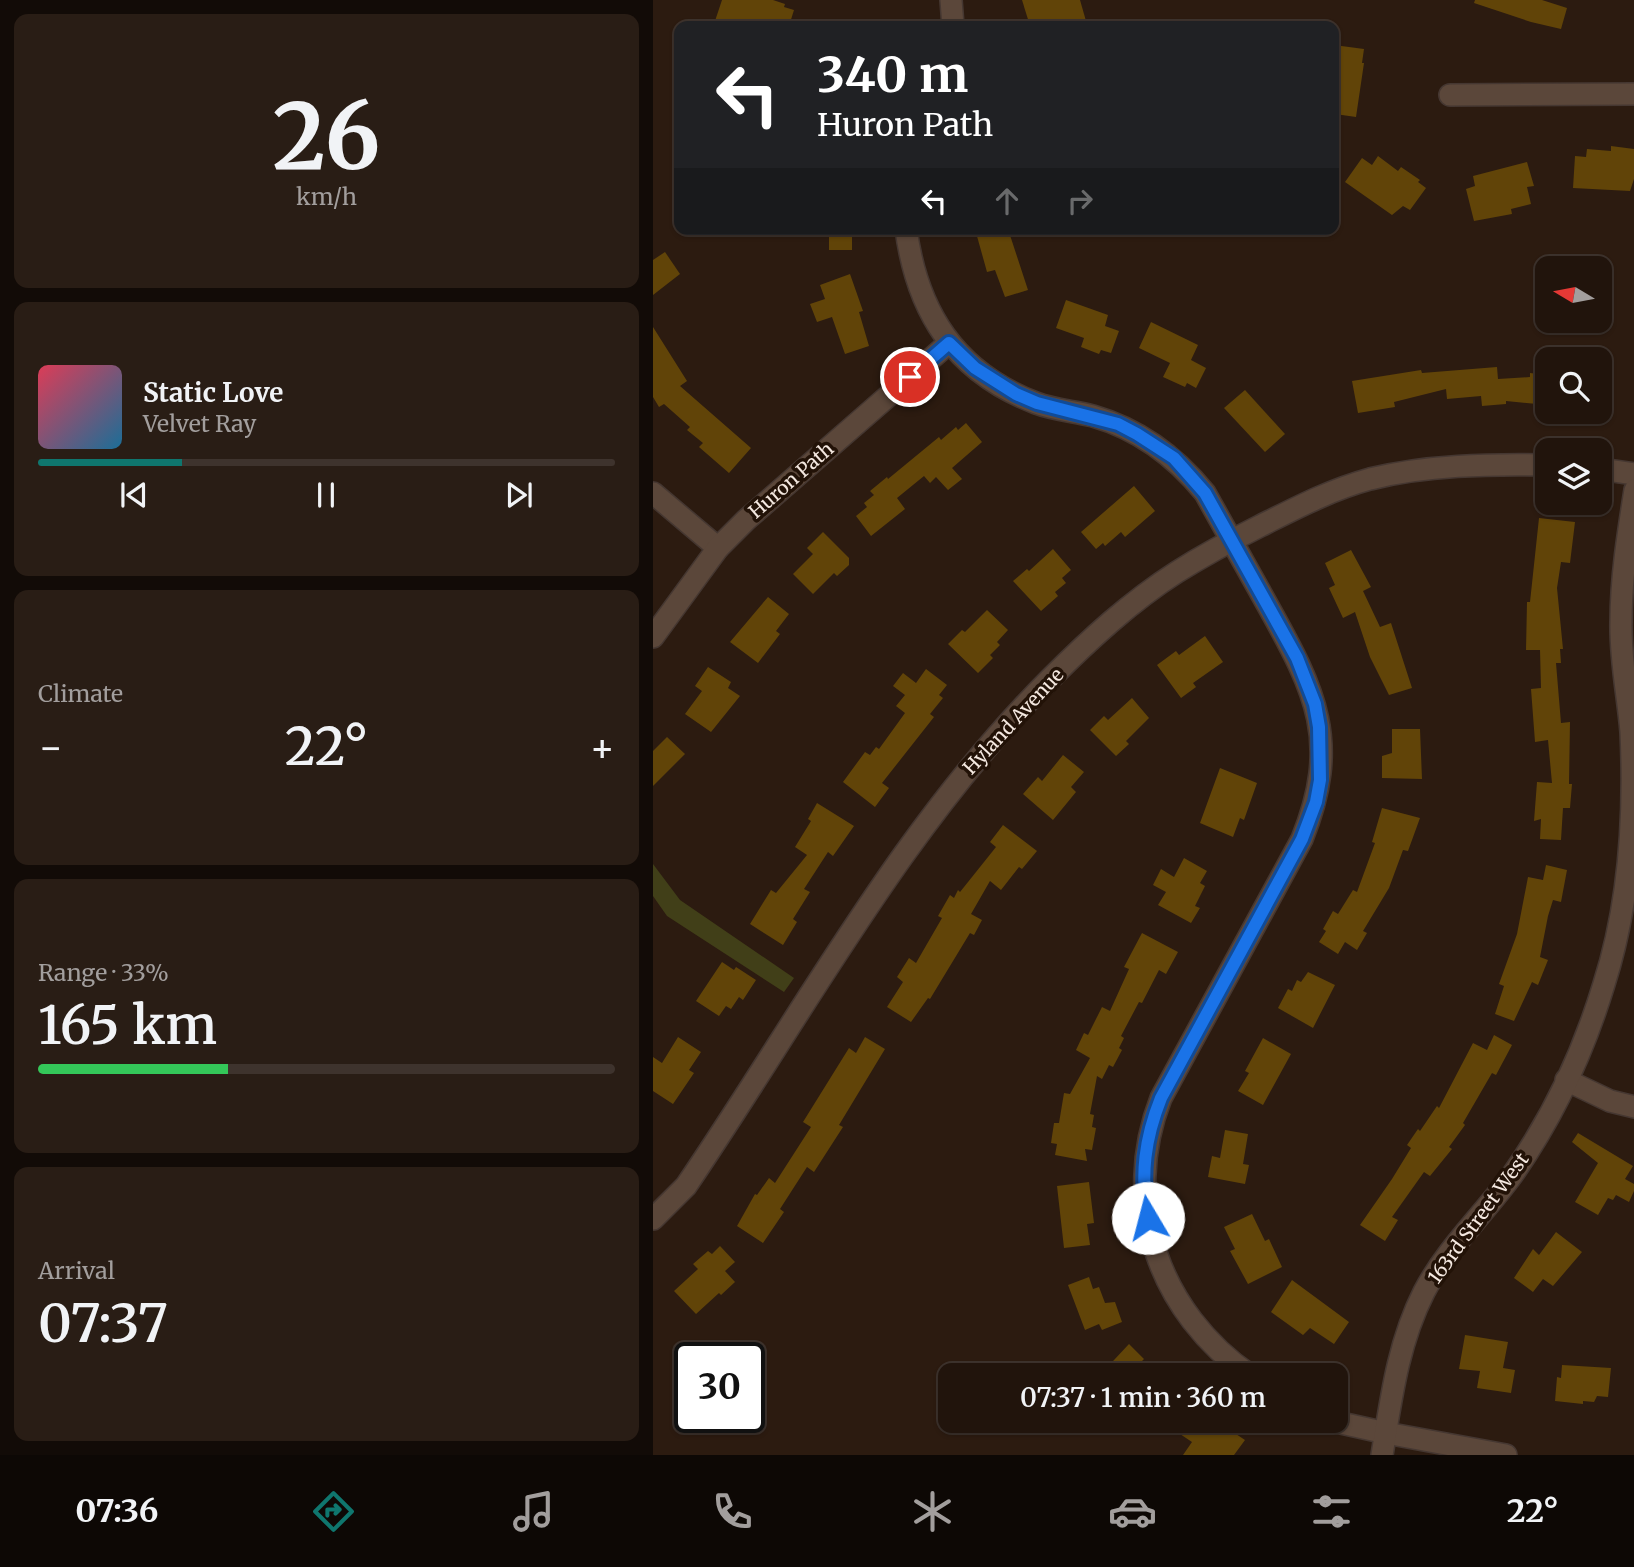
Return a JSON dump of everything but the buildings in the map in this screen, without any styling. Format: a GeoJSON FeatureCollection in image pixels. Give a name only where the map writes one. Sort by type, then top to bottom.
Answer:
{"type":"FeatureCollection","features":[{"type":"Feature","properties":{"kind":"street"},"geometry":{"type":"LineString","coordinates":[[951,0],[953,21]]}},
{"type":"Feature","properties":{"kind":"street"},"geometry":{"type":"LineString","coordinates":[[1450,95],[1634,93]]}},
{"type":"Feature","properties":{"kind":"street"},"geometry":{"type":"LineString","coordinates":[[907,235],[915,277],[928,306],[949,343],[975,368],[1016,394],[1037,403],[1118,424],[1174,458],[1205,493],[1309,683],[1319,727],[1320,780],[1316,802],[1302,839],[1161,1098],[1146,1150],[1143,1191],[1152,1240],[1161,1267],[1179,1302],[1202,1335],[1235,1363]]}},
{"type":"Feature","properties":{"kind":"street","name":"Huron Path"},"geometry":{"type":"LineString","coordinates":[[653,637],[718,548],[773,494],[949,343]]}},
{"type":"Feature","properties":{"kind":"street","name":"Hyland Avenue"},"geometry":{"type":"LineString","coordinates":[[653,1219],[686,1186],[896,864],[978,756],[1036,694],[1109,624],[1175,573],[1231,540],[1327,493],[1372,479],[1454,468],[1535,465]]}},
{"type":"Feature","properties":{"kind":"street"},"geometry":{"type":"LineString","coordinates":[[1612,471],[1634,474]]}},
{"type":"Feature","properties":{"kind":"street","name":"163rd Street West"},"geometry":{"type":"LineString","coordinates":[[1382,1455],[1399,1357],[1405,1334],[1424,1293],[1436,1270],[1512,1174],[1566,1080],[1606,980],[1628,874],[1632,760],[1621,622],[1625,557],[1634,491]]}},
{"type":"Feature","properties":{"kind":"street"},"geometry":{"type":"LineString","coordinates":[[653,493],[718,548]]}},
{"type":"Feature","properties":{"kind":"street"},"geometry":{"type":"LineString","coordinates":[[1566,1080],[1610,1101],[1634,1107]]}},
{"type":"Feature","properties":{"kind":"street"},"geometry":{"type":"LineString","coordinates":[[1348,1425],[1506,1455]]}},
{"type":"Feature","properties":{"kind":"shaded area"},"geometry":{"type":"Polygon","coordinates":[[[653,864],[680,900],[794,978],[784,992],[667,916],[653,896],[653,864]]]}},
{"type":"Feature","properties":{"kind":"route"},"geometry":{"type":"LineString","coordinates":[[910,377],[949,343],[975,368],[1016,394],[1037,403],[1118,424],[1174,458],[1205,493],[1297,658],[1315,704],[1321,760],[1316,802],[1302,839],[1161,1098],[1152,1122],[1143,1171],[1143,1191],[1148,1218]]}}]}
